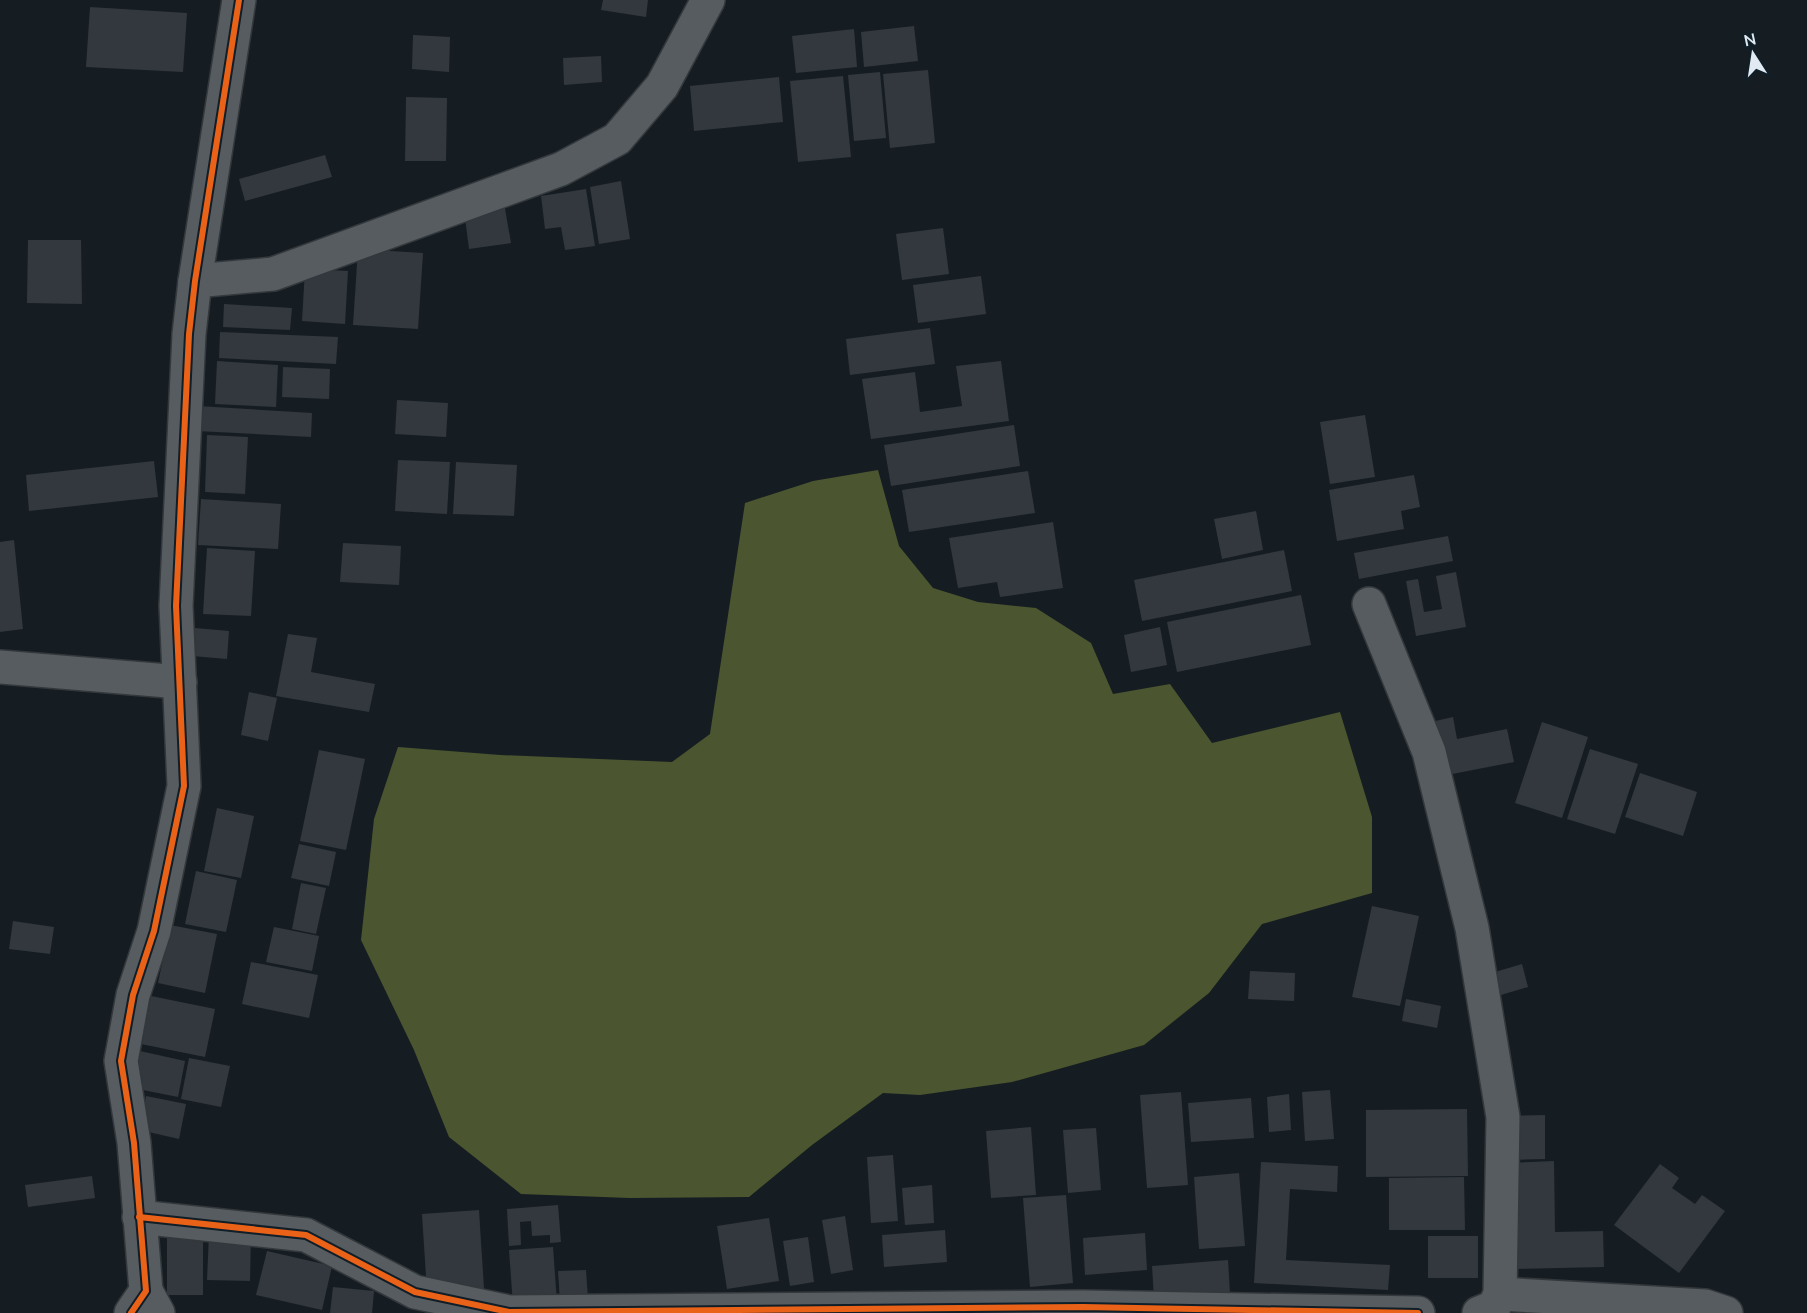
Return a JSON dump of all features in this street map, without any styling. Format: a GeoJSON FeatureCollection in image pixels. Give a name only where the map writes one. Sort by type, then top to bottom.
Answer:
{"type":"FeatureCollection","features":[{"type":"Feature","properties":{"kind":"street"},"geometry":{"type":"LineString","coordinates":[[145,1306],[134,1143],[122,1061],[134,995],[154,931],[184,786],[177,606],[189,334],[239,0]]}},
{"type":"Feature","properties":{"kind":"street"},"geometry":{"type":"LineString","coordinates":[[195,282],[273,274],[561,169],[608,144],[617,139],[662,86],[708,0]]}},
{"type":"Feature","properties":{"kind":"street"},"geometry":{"type":"LineString","coordinates":[[1369,604],[1429,752],[1472,928],[1503,1117],[1490,1303],[1705,1306],[1726,1313]]}},
{"type":"Feature","properties":{"kind":"street"},"geometry":{"type":"LineString","coordinates":[[0,668],[180,682]]}},
{"type":"Feature","properties":{"kind":"street"},"geometry":{"type":"LineString","coordinates":[[139,1217],[306,1235],[415,1292],[509,1312],[1084,1310],[1419,1313]]}},
{"type":"Feature","properties":{"kind":"shaded area"},"geometry":{"type":"Polygon","coordinates":[[[878,470],[899,546],[933,588],[978,602],[1036,608],[1091,643],[1113,694],[1170,684],[1212,743],[1340,712],[1372,817],[1372,893],[1262,924],[1209,993],[1144,1045],[1012,1082],[920,1095],[883,1093],[812,1145],[749,1197],[630,1198],[521,1194],[449,1137],[414,1050],[361,940],[374,819],[398,747],[500,755],[672,762],[710,734],[745,503],[813,481],[878,470]]]}},
{"type":"Feature","properties":{"kind":"building"},"geometry":{"type":"Polygon","coordinates":[[[603,0],[648,0],[646,17],[601,10],[603,0]]]}},
{"type":"Feature","properties":{"kind":"building"},"geometry":{"type":"Polygon","coordinates":[[[90,7],[187,13],[183,72],[86,67],[90,7]]]}},
{"type":"Feature","properties":{"kind":"building"},"geometry":{"type":"Polygon","coordinates":[[[914,26],[918,61],[864,67],[861,32],[914,26]]]}},
{"type":"Feature","properties":{"kind":"building"},"geometry":{"type":"Polygon","coordinates":[[[854,29],[857,67],[796,73],[792,36],[854,29]]]}},
{"type":"Feature","properties":{"kind":"building"},"geometry":{"type":"Polygon","coordinates":[[[413,35],[450,37],[449,72],[412,69],[413,35]]]}},
{"type":"Feature","properties":{"kind":"building"},"geometry":{"type":"Polygon","coordinates":[[[601,56],[602,82],[564,85],[563,58],[601,56]]]}},
{"type":"Feature","properties":{"kind":"building"},"geometry":{"type":"Polygon","coordinates":[[[928,70],[935,143],[890,148],[883,74],[928,70]]]}},
{"type":"Feature","properties":{"kind":"building"},"geometry":{"type":"Polygon","coordinates":[[[880,72],[886,138],[854,141],[848,75],[880,72]]]}},
{"type":"Feature","properties":{"kind":"building"},"geometry":{"type":"Polygon","coordinates":[[[843,76],[851,157],[798,162],[790,81],[843,76]]]}},
{"type":"Feature","properties":{"kind":"building"},"geometry":{"type":"Polygon","coordinates":[[[779,77],[783,122],[694,131],[690,86],[779,77]]]}},
{"type":"Feature","properties":{"kind":"building"},"geometry":{"type":"Polygon","coordinates":[[[406,97],[447,98],[446,161],[405,161],[406,97]]]}},
{"type":"Feature","properties":{"kind":"building"},"geometry":{"type":"Polygon","coordinates":[[[325,155],[332,177],[245,201],[239,179],[325,155]]]}},
{"type":"Feature","properties":{"kind":"building"},"geometry":{"type":"Polygon","coordinates":[[[621,181],[630,239],[599,244],[590,187],[621,181]]]}},
{"type":"Feature","properties":{"kind":"building"},"geometry":{"type":"Polygon","coordinates":[[[586,189],[595,246],[565,250],[561,227],[545,229],[541,196],[586,189]]]}},
{"type":"Feature","properties":{"kind":"building"},"geometry":{"type":"Polygon","coordinates":[[[504,203],[511,243],[469,249],[464,210],[504,203]]]}},
{"type":"Feature","properties":{"kind":"building"},"geometry":{"type":"Polygon","coordinates":[[[943,228],[949,274],[902,280],[896,234],[943,228]]]}},
{"type":"Feature","properties":{"kind":"building"},"geometry":{"type":"Polygon","coordinates":[[[28,240],[81,240],[82,304],[27,303],[28,240]]]}},
{"type":"Feature","properties":{"kind":"building"},"geometry":{"type":"Polygon","coordinates":[[[358,249],[423,253],[418,329],[353,325],[358,249]]]}},
{"type":"Feature","properties":{"kind":"building"},"geometry":{"type":"Polygon","coordinates":[[[305,269],[348,271],[345,324],[302,321],[305,269]]]}},
{"type":"Feature","properties":{"kind":"building"},"geometry":{"type":"Polygon","coordinates":[[[981,276],[986,314],[918,323],[913,285],[981,276]]]}},
{"type":"Feature","properties":{"kind":"building"},"geometry":{"type":"Polygon","coordinates":[[[224,304],[292,308],[290,330],[223,327],[224,304]]]}},
{"type":"Feature","properties":{"kind":"building"},"geometry":{"type":"Polygon","coordinates":[[[930,328],[935,364],[850,375],[846,339],[930,328]]]}},
{"type":"Feature","properties":{"kind":"building"},"geometry":{"type":"Polygon","coordinates":[[[220,332],[338,337],[336,364],[219,358],[220,332]]]}},
{"type":"Feature","properties":{"kind":"building"},"geometry":{"type":"Polygon","coordinates":[[[217,361],[278,365],[276,407],[215,404],[217,361]]]}},
{"type":"Feature","properties":{"kind":"building"},"geometry":{"type":"Polygon","coordinates":[[[1001,361],[1009,421],[871,439],[862,379],[915,372],[920,412],[962,406],[956,366],[1001,361]]]}},
{"type":"Feature","properties":{"kind":"building"},"geometry":{"type":"Polygon","coordinates":[[[283,367],[330,369],[329,399],[282,397],[283,367]]]}},
{"type":"Feature","properties":{"kind":"building"},"geometry":{"type":"Polygon","coordinates":[[[397,400],[448,403],[446,437],[395,434],[397,400]]]}},
{"type":"Feature","properties":{"kind":"building"},"geometry":{"type":"Polygon","coordinates":[[[198,406],[312,413],[311,437],[197,431],[198,406]]]}},
{"type":"Feature","properties":{"kind":"building"},"geometry":{"type":"Polygon","coordinates":[[[1365,415],[1375,477],[1330,484],[1320,422],[1365,415]]]}},
{"type":"Feature","properties":{"kind":"building"},"geometry":{"type":"Polygon","coordinates":[[[1014,425],[1020,466],[891,486],[884,445],[1014,425]]]}},
{"type":"Feature","properties":{"kind":"building"},"geometry":{"type":"Polygon","coordinates":[[[207,435],[248,437],[245,494],[205,492],[207,435]]]}},
{"type":"Feature","properties":{"kind":"building"},"geometry":{"type":"Polygon","coordinates":[[[398,460],[450,462],[447,514],[395,511],[398,460]]]}},
{"type":"Feature","properties":{"kind":"building"},"geometry":{"type":"Polygon","coordinates":[[[154,461],[158,497],[29,511],[26,475],[154,461]]]}},
{"type":"Feature","properties":{"kind":"building"},"geometry":{"type":"Polygon","coordinates":[[[456,462],[517,465],[514,516],[453,514],[456,462]]]}},
{"type":"Feature","properties":{"kind":"building"},"geometry":{"type":"Polygon","coordinates":[[[1028,471],[1035,513],[909,532],[902,490],[1028,471]]]}},
{"type":"Feature","properties":{"kind":"building"},"geometry":{"type":"Polygon","coordinates":[[[1414,475],[1420,507],[1401,511],[1404,529],[1337,541],[1329,490],[1414,475]]]}},
{"type":"Feature","properties":{"kind":"building"},"geometry":{"type":"Polygon","coordinates":[[[201,499],[281,504],[278,549],[198,545],[201,499]]]}},
{"type":"Feature","properties":{"kind":"building"},"geometry":{"type":"Polygon","coordinates":[[[1256,511],[1263,550],[1222,559],[1214,519],[1256,511]]]}},
{"type":"Feature","properties":{"kind":"building"},"geometry":{"type":"Polygon","coordinates":[[[1053,522],[1063,588],[1000,597],[997,582],[958,588],[949,538],[1053,522]]]}},
{"type":"Feature","properties":{"kind":"building"},"geometry":{"type":"Polygon","coordinates":[[[1448,536],[1453,561],[1359,579],[1354,553],[1448,536]]]}},
{"type":"Feature","properties":{"kind":"building"},"geometry":{"type":"Polygon","coordinates":[[[14,540],[23,629],[0,632],[0,542],[14,540]]]}},
{"type":"Feature","properties":{"kind":"building"},"geometry":{"type":"Polygon","coordinates":[[[343,543],[401,546],[399,585],[340,582],[343,543]]]}},
{"type":"Feature","properties":{"kind":"building"},"geometry":{"type":"Polygon","coordinates":[[[207,548],[255,551],[251,616],[203,614],[207,548]]]}},
{"type":"Feature","properties":{"kind":"building"},"geometry":{"type":"Polygon","coordinates":[[[1284,550],[1292,591],[1142,621],[1134,580],[1284,550]]]}},
{"type":"Feature","properties":{"kind":"building"},"geometry":{"type":"Polygon","coordinates":[[[1456,572],[1466,627],[1416,636],[1406,581],[1418,579],[1424,612],[1442,609],[1436,576],[1456,572]]]}},
{"type":"Feature","properties":{"kind":"building"},"geometry":{"type":"Polygon","coordinates":[[[1301,595],[1311,645],[1177,672],[1167,622],[1301,595]]]}},
{"type":"Feature","properties":{"kind":"building"},"geometry":{"type":"Polygon","coordinates":[[[1160,627],[1167,665],[1131,672],[1124,635],[1160,627]]]}},
{"type":"Feature","properties":{"kind":"building"},"geometry":{"type":"Polygon","coordinates":[[[195,628],[229,631],[227,659],[192,656],[195,628]]]}},
{"type":"Feature","properties":{"kind":"building"},"geometry":{"type":"Polygon","coordinates":[[[288,634],[317,638],[311,672],[375,684],[369,712],[276,696],[288,634]]]}},
{"type":"Feature","properties":{"kind":"building"},"geometry":{"type":"Polygon","coordinates":[[[249,692],[277,698],[268,741],[241,735],[249,692]]]}},
{"type":"Feature","properties":{"kind":"building"},"geometry":{"type":"Polygon","coordinates":[[[1453,717],[1457,739],[1507,729],[1514,762],[1442,776],[1431,722],[1453,717]]]}},
{"type":"Feature","properties":{"kind":"building"},"geometry":{"type":"Polygon","coordinates":[[[1542,722],[1588,737],[1562,818],[1515,803],[1542,722]]]}},
{"type":"Feature","properties":{"kind":"building"},"geometry":{"type":"Polygon","coordinates":[[[1590,749],[1638,764],[1615,834],[1567,819],[1590,749]]]}},
{"type":"Feature","properties":{"kind":"building"},"geometry":{"type":"Polygon","coordinates":[[[319,750],[365,759],[346,850],[300,841],[319,750]]]}},
{"type":"Feature","properties":{"kind":"building"},"geometry":{"type":"Polygon","coordinates":[[[1640,773],[1697,792],[1683,836],[1625,817],[1640,773]]]}},
{"type":"Feature","properties":{"kind":"building"},"geometry":{"type":"Polygon","coordinates":[[[217,808],[254,816],[241,878],[204,871],[217,808]]]}},
{"type":"Feature","properties":{"kind":"building"},"geometry":{"type":"Polygon","coordinates":[[[299,844],[336,852],[329,886],[291,878],[299,844]]]}},
{"type":"Feature","properties":{"kind":"building"},"geometry":{"type":"Polygon","coordinates":[[[196,871],[237,880],[226,932],[185,924],[196,871]]]}},
{"type":"Feature","properties":{"kind":"building"},"geometry":{"type":"Polygon","coordinates":[[[301,883],[326,888],[316,934],[292,929],[301,883]]]}},
{"type":"Feature","properties":{"kind":"building"},"geometry":{"type":"Polygon","coordinates":[[[1372,906],[1419,916],[1400,1006],[1352,997],[1372,906]]]}},
{"type":"Feature","properties":{"kind":"building"},"geometry":{"type":"Polygon","coordinates":[[[13,921],[54,927],[50,954],[9,949],[13,921]]]}},
{"type":"Feature","properties":{"kind":"building"},"geometry":{"type":"Polygon","coordinates":[[[170,925],[217,934],[205,993],[158,983],[170,925]]]}},
{"type":"Feature","properties":{"kind":"building"},"geometry":{"type":"Polygon","coordinates":[[[274,927],[319,936],[312,971],[266,962],[274,927]]]}},
{"type":"Feature","properties":{"kind":"building"},"geometry":{"type":"Polygon","coordinates":[[[251,962],[318,975],[309,1018],[242,1004],[251,962]]]}},
{"type":"Feature","properties":{"kind":"building"},"geometry":{"type":"Polygon","coordinates":[[[1522,964],[1528,987],[1491,998],[1485,975],[1522,964]]]}},
{"type":"Feature","properties":{"kind":"building"},"geometry":{"type":"Polygon","coordinates":[[[1250,971],[1295,973],[1294,1001],[1248,999],[1250,971]]]}},
{"type":"Feature","properties":{"kind":"building"},"geometry":{"type":"Polygon","coordinates":[[[151,996],[215,1009],[205,1057],[141,1044],[151,996]]]}},
{"type":"Feature","properties":{"kind":"building"},"geometry":{"type":"Polygon","coordinates":[[[1406,999],[1441,1006],[1437,1028],[1402,1021],[1406,999]]]}},
{"type":"Feature","properties":{"kind":"building"},"geometry":{"type":"Polygon","coordinates":[[[140,1051],[185,1061],[178,1097],[133,1088],[140,1051]]]}},
{"type":"Feature","properties":{"kind":"building"},"geometry":{"type":"Polygon","coordinates":[[[189,1058],[230,1066],[221,1107],[181,1099],[189,1058]]]}},
{"type":"Feature","properties":{"kind":"building"},"geometry":{"type":"Polygon","coordinates":[[[1330,1090],[1334,1139],[1305,1141],[1302,1092],[1330,1090]]]}},
{"type":"Feature","properties":{"kind":"building"},"geometry":{"type":"Polygon","coordinates":[[[1181,1092],[1188,1185],[1147,1188],[1140,1095],[1181,1092]]]}},
{"type":"Feature","properties":{"kind":"building"},"geometry":{"type":"Polygon","coordinates":[[[1289,1094],[1291,1130],[1269,1132],[1267,1097],[1289,1094]]]}},
{"type":"Feature","properties":{"kind":"building"},"geometry":{"type":"Polygon","coordinates":[[[146,1096],[186,1104],[179,1139],[140,1130],[146,1096]]]}},
{"type":"Feature","properties":{"kind":"building"},"geometry":{"type":"Polygon","coordinates":[[[1251,1098],[1254,1138],[1191,1142],[1188,1103],[1251,1098]]]}},
{"type":"Feature","properties":{"kind":"building"},"geometry":{"type":"Polygon","coordinates":[[[1467,1109],[1468,1176],[1366,1177],[1366,1110],[1467,1109]]]}},
{"type":"Feature","properties":{"kind":"building"},"geometry":{"type":"Polygon","coordinates":[[[1545,1115],[1545,1159],[1504,1160],[1504,1116],[1545,1115]]]}},
{"type":"Feature","properties":{"kind":"building"},"geometry":{"type":"Polygon","coordinates":[[[1031,1127],[1036,1195],[991,1198],[986,1131],[1031,1127]]]}},
{"type":"Feature","properties":{"kind":"building"},"geometry":{"type":"Polygon","coordinates":[[[1096,1128],[1101,1190],[1068,1193],[1063,1130],[1096,1128]]]}},
{"type":"Feature","properties":{"kind":"building"},"geometry":{"type":"Polygon","coordinates":[[[893,1155],[898,1221],[871,1223],[867,1157],[893,1155]]]}},
{"type":"Feature","properties":{"kind":"building"},"geometry":{"type":"Polygon","coordinates":[[[1554,1161],[1555,1232],[1603,1231],[1604,1267],[1508,1269],[1507,1163],[1554,1161]]]}},
{"type":"Feature","properties":{"kind":"building"},"geometry":{"type":"Polygon","coordinates":[[[1261,1162],[1338,1166],[1337,1192],[1290,1189],[1286,1260],[1390,1265],[1388,1290],[1254,1283],[1261,1162]]]}},
{"type":"Feature","properties":{"kind":"building"},"geometry":{"type":"Polygon","coordinates":[[[1660,1164],[1679,1178],[1672,1188],[1695,1204],[1702,1195],[1725,1211],[1679,1273],[1614,1225],[1660,1164]]]}},
{"type":"Feature","properties":{"kind":"building"},"geometry":{"type":"Polygon","coordinates":[[[1239,1173],[1245,1246],[1199,1249],[1194,1177],[1239,1173]]]}},
{"type":"Feature","properties":{"kind":"building"},"geometry":{"type":"Polygon","coordinates":[[[92,1176],[95,1198],[28,1207],[25,1185],[92,1176]]]}},
{"type":"Feature","properties":{"kind":"building"},"geometry":{"type":"Polygon","coordinates":[[[1464,1177],[1465,1230],[1389,1230],[1389,1178],[1464,1177]]]}},
{"type":"Feature","properties":{"kind":"building"},"geometry":{"type":"Polygon","coordinates":[[[932,1185],[934,1223],[905,1225],[902,1188],[932,1185]]]}},
{"type":"Feature","properties":{"kind":"building"},"geometry":{"type":"Polygon","coordinates":[[[1066,1195],[1073,1283],[1030,1287],[1023,1198],[1066,1195]]]}},
{"type":"Feature","properties":{"kind":"building"},"geometry":{"type":"Polygon","coordinates":[[[558,1205],[561,1242],[550,1243],[550,1235],[532,1236],[531,1221],[520,1222],[521,1245],[509,1246],[507,1209],[558,1205]]]}},
{"type":"Feature","properties":{"kind":"building"},"geometry":{"type":"Polygon","coordinates":[[[479,1210],[484,1289],[427,1292],[422,1214],[479,1210]]]}},
{"type":"Feature","properties":{"kind":"building"},"geometry":{"type":"Polygon","coordinates":[[[845,1216],[853,1270],[831,1274],[822,1220],[845,1216]]]}},
{"type":"Feature","properties":{"kind":"building"},"geometry":{"type":"Polygon","coordinates":[[[769,1218],[779,1281],[727,1289],[717,1226],[769,1218]]]}},
{"type":"Feature","properties":{"kind":"building"},"geometry":{"type":"Polygon","coordinates":[[[945,1230],[947,1262],[884,1267],[882,1235],[945,1230]]]}},
{"type":"Feature","properties":{"kind":"building"},"geometry":{"type":"Polygon","coordinates":[[[167,1231],[203,1231],[203,1295],[167,1295],[167,1231]]]}},
{"type":"Feature","properties":{"kind":"building"},"geometry":{"type":"Polygon","coordinates":[[[1145,1233],[1147,1270],[1085,1275],[1083,1238],[1145,1233]]]}},
{"type":"Feature","properties":{"kind":"building"},"geometry":{"type":"Polygon","coordinates":[[[209,1234],[251,1235],[250,1281],[207,1280],[209,1234]]]}},
{"type":"Feature","properties":{"kind":"building"},"geometry":{"type":"Polygon","coordinates":[[[1428,1236],[1478,1236],[1478,1278],[1428,1278],[1428,1236]]]}},
{"type":"Feature","properties":{"kind":"building"},"geometry":{"type":"Polygon","coordinates":[[[808,1237],[814,1282],[790,1286],[783,1241],[808,1237]]]}},
{"type":"Feature","properties":{"kind":"building"},"geometry":{"type":"Polygon","coordinates":[[[553,1247],[557,1302],[513,1305],[509,1250],[553,1247]]]}},
{"type":"Feature","properties":{"kind":"building"},"geometry":{"type":"Polygon","coordinates":[[[267,1251],[332,1266],[322,1310],[256,1295],[267,1251]]]}},
{"type":"Feature","properties":{"kind":"building"},"geometry":{"type":"Polygon","coordinates":[[[1228,1260],[1230,1294],[1154,1299],[1152,1266],[1228,1260]]]}},
{"type":"Feature","properties":{"kind":"building"},"geometry":{"type":"Polygon","coordinates":[[[586,1270],[588,1299],[560,1301],[558,1271],[586,1270]]]}},
{"type":"Feature","properties":{"kind":"building"},"geometry":{"type":"Polygon","coordinates":[[[333,1287],[374,1291],[372,1313],[330,1313],[333,1287]]]}},
{"type":"Feature","properties":{"kind":"cycle path"},"geometry":{"type":"LineString","coordinates":[[131,1313],[146,1291],[134,1143],[121,1061],[133,995],[154,931],[184,786],[176,606],[189,334],[195,281],[239,0]]}},
{"type":"Feature","properties":{"kind":"cycle path"},"geometry":{"type":"LineString","coordinates":[[139,1217],[306,1235],[415,1292],[509,1312],[1083,1307],[1418,1313]]}}]}
